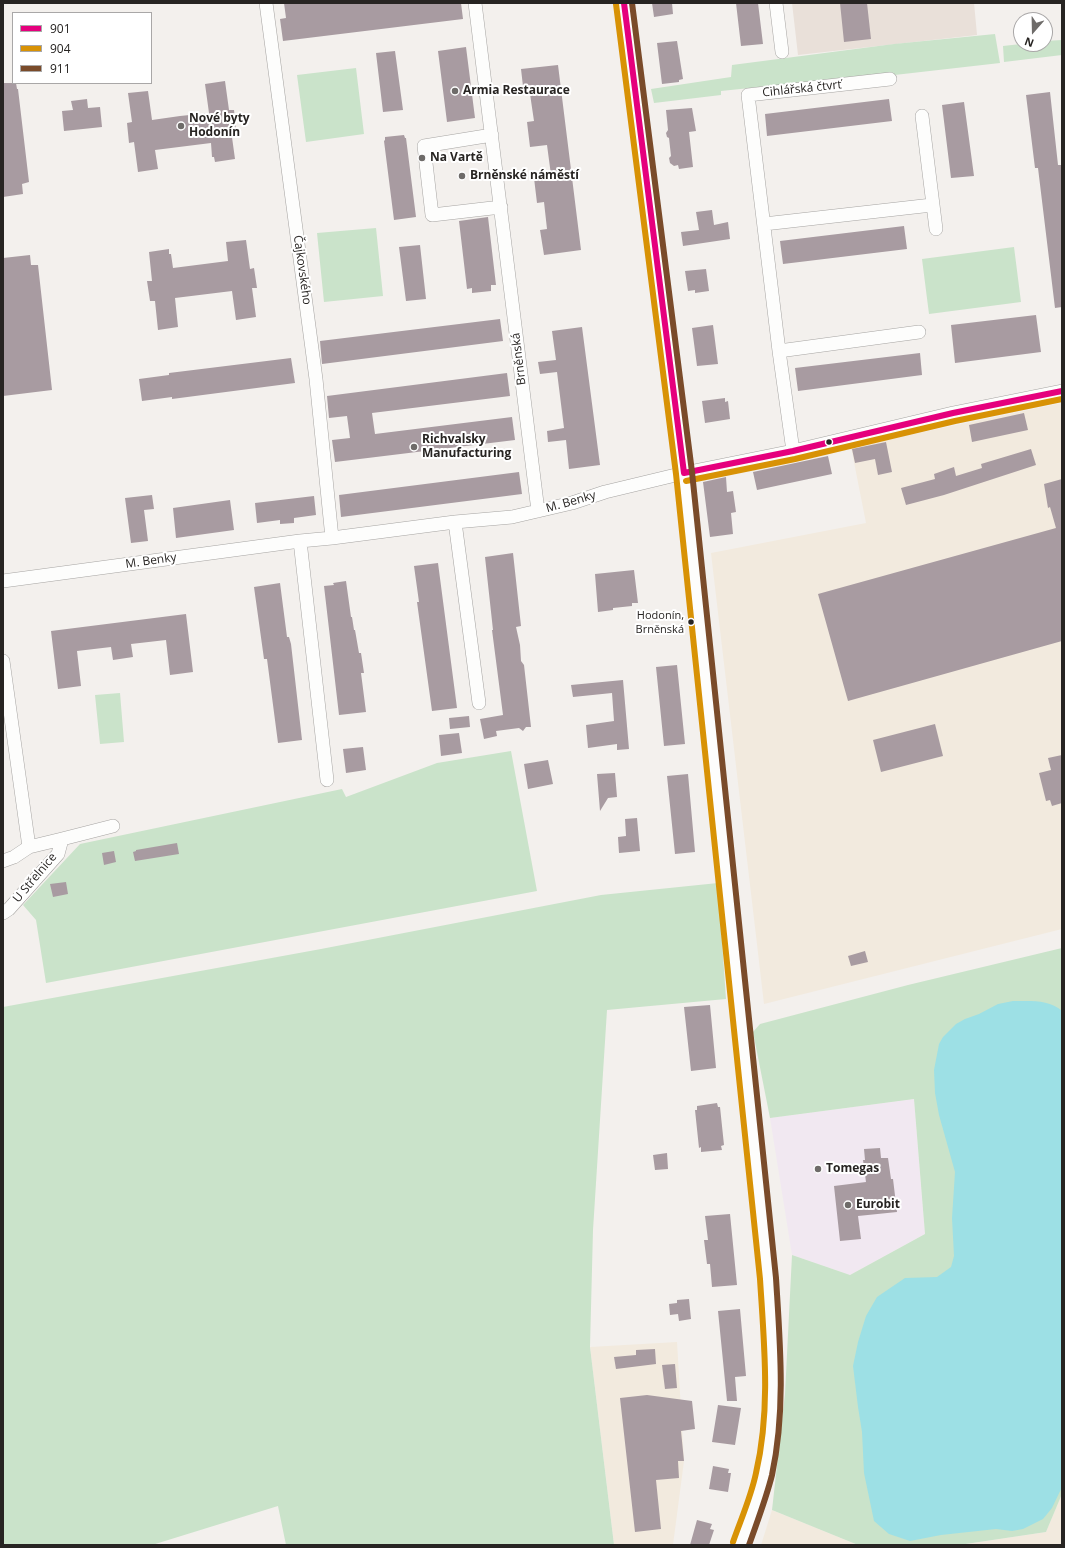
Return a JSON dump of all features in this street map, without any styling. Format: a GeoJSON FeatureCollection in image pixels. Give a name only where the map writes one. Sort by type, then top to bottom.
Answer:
{"type":"FeatureCollection","features":[{"type":"Feature","properties":{"kind":"main road"},"geometry":{"type":"LineString","coordinates":[[624,3],[684,473],[765,1248],[774,1383],[772,1416],[766,1464],[755,1504],[740,1545]]}},
{"type":"Feature","properties":{"kind":"street","name":"Čajkovského"},"geometry":{"type":"LineString","coordinates":[[266,3],[316,379],[332,538]]}},
{"type":"Feature","properties":{"kind":"street"},"geometry":{"type":"LineString","coordinates":[[475,3],[492,135],[501,206],[432,215],[424,146],[492,135]]}},
{"type":"Feature","properties":{"kind":"street"},"geometry":{"type":"LineString","coordinates":[[776,3],[782,52]]}},
{"type":"Feature","properties":{"kind":"street","name":"Cihlářská čtvrť"},"geometry":{"type":"LineString","coordinates":[[793,451],[779,351],[748,95],[890,79]]}},
{"type":"Feature","properties":{"kind":"street"},"geometry":{"type":"LineString","coordinates":[[922,116],[936,229]]}},
{"type":"Feature","properties":{"kind":"street"},"geometry":{"type":"LineString","coordinates":[[764,224],[932,205]]}},
{"type":"Feature","properties":{"kind":"street","name":"Brněnská"},"geometry":{"type":"LineString","coordinates":[[501,206],[538,511]]}},
{"type":"Feature","properties":{"kind":"street"},"geometry":{"type":"LineString","coordinates":[[779,351],[919,332]]}},
{"type":"Feature","properties":{"kind":"street","name":"M. Benky"},"geometry":{"type":"LineString","coordinates":[[3,581],[300,541],[455,522],[512,517],[572,503],[605,492],[684,473],[793,451],[953,413],[1062,391]]}},
{"type":"Feature","properties":{"kind":"street"},"geometry":{"type":"LineString","coordinates":[[455,522],[478,703]]}},
{"type":"Feature","properties":{"kind":"street"},"geometry":{"type":"LineString","coordinates":[[300,541],[327,780]]}},
{"type":"Feature","properties":{"kind":"street"},"geometry":{"type":"LineString","coordinates":[[3,661],[29,847]]}},
{"type":"Feature","properties":{"kind":"street","name":"U Střelnice"},"geometry":{"type":"LineString","coordinates":[[3,861],[14,857],[29,847],[113,826]]}},
{"type":"Feature","properties":{"kind":"street","name":"U Střelnice"},"geometry":{"type":"LineString","coordinates":[[3,913],[9,909],[58,854],[62,839]]}},
{"type":"Feature","properties":{"kind":"shaded area"},"geometry":{"type":"Polygon","coordinates":[[[792,3],[974,3],[977,35],[798,55],[792,3]]]}},
{"type":"Feature","properties":{"kind":"shaded area"},"geometry":{"type":"Polygon","coordinates":[[[1062,403],[1062,929],[764,1004],[711,553],[866,523],[851,447],[1062,403]]]}},
{"type":"Feature","properties":{"kind":"shaded area"},"geometry":{"type":"Polygon","coordinates":[[[914,1099],[925,1234],[850,1275],[792,1255],[770,1118],[914,1099]]]}},
{"type":"Feature","properties":{"kind":"shaded area"},"geometry":{"type":"Polygon","coordinates":[[[677,1342],[684,1461],[673,1545],[614,1545],[590,1347],[677,1342]]]}},
{"type":"Feature","properties":{"kind":"shaded area"},"geometry":{"type":"Polygon","coordinates":[[[1062,1494],[1062,1545],[959,1545],[1046,1532],[1062,1494]]]}},
{"type":"Feature","properties":{"kind":"shaded area"},"geometry":{"type":"Polygon","coordinates":[[[772,1510],[858,1545],[761,1545],[772,1510]]]}},
{"type":"Feature","properties":{"kind":"green space"},"geometry":{"type":"Polygon","coordinates":[[[995,34],[1000,63],[877,77],[876,75],[721,91],[721,95],[654,103],[651,89],[731,77],[732,65],[894,44],[995,34]]]}},
{"type":"Feature","properties":{"kind":"green space"},"geometry":{"type":"Polygon","coordinates":[[[1062,40],[1062,55],[1004,62],[1003,46],[1013,45],[1013,52],[1053,52],[1053,41],[1062,40]]]}},
{"type":"Feature","properties":{"kind":"green space"},"geometry":{"type":"Polygon","coordinates":[[[356,68],[364,134],[306,142],[297,75],[356,68]]]}},
{"type":"Feature","properties":{"kind":"green space"},"geometry":{"type":"Polygon","coordinates":[[[376,228],[383,296],[324,302],[317,233],[376,228]]]}},
{"type":"Feature","properties":{"kind":"green space"},"geometry":{"type":"Polygon","coordinates":[[[1014,247],[1021,302],[929,314],[922,259],[1014,247]]]}},
{"type":"Feature","properties":{"kind":"green space"},"geometry":{"type":"Polygon","coordinates":[[[120,693],[124,742],[100,744],[95,695],[120,693]]]}},
{"type":"Feature","properties":{"kind":"green space"},"geometry":{"type":"Polygon","coordinates":[[[511,751],[537,891],[46,983],[36,920],[23,905],[80,844],[342,789],[346,797],[437,763],[511,751]]]}},
{"type":"Feature","properties":{"kind":"green space"},"geometry":{"type":"Polygon","coordinates":[[[718,883],[726,999],[607,1010],[593,1230],[590,1347],[614,1545],[286,1545],[278,1506],[152,1545],[3,1545],[3,1007],[321,949],[601,895],[718,883]]]}},
{"type":"Feature","properties":{"kind":"green space"},"geometry":{"type":"Polygon","coordinates":[[[1062,948],[1062,1494],[1046,1532],[959,1545],[858,1545],[772,1510],[785,1394],[792,1255],[850,1275],[925,1234],[914,1099],[770,1118],[753,1032],[760,1024],[908,985],[1062,948]]]}},
{"type":"Feature","properties":{"kind":"water"},"geometry":{"type":"Polygon","coordinates":[[[1013,1001],[1033,1001],[1051,1004],[1062,1011],[1062,1487],[1052,1508],[1043,1519],[1023,1529],[1012,1531],[996,1529],[941,1535],[910,1541],[889,1534],[874,1521],[864,1473],[862,1432],[853,1366],[858,1342],[866,1316],[877,1297],[905,1278],[937,1277],[951,1267],[954,1256],[952,1218],[955,1172],[939,1115],[935,1093],[934,1070],[939,1044],[943,1037],[956,1024],[998,1004],[1013,1001]]]}},
{"type":"Feature","properties":{"kind":"building"},"geometry":{"type":"Polygon","coordinates":[[[284,3],[461,3],[463,19],[283,41],[280,19],[286,18],[284,3]]]}},
{"type":"Feature","properties":{"kind":"building"},"geometry":{"type":"Polygon","coordinates":[[[652,3],[672,3],[673,14],[654,17],[652,3]]]}},
{"type":"Feature","properties":{"kind":"building"},"geometry":{"type":"Polygon","coordinates":[[[736,3],[758,3],[763,44],[741,46],[736,3]]]}},
{"type":"Feature","properties":{"kind":"building"},"geometry":{"type":"Polygon","coordinates":[[[840,3],[867,3],[871,39],[844,42],[840,3]]]}},
{"type":"Feature","properties":{"kind":"building"},"geometry":{"type":"Polygon","coordinates":[[[677,41],[683,79],[679,80],[679,82],[662,84],[657,43],[677,41]]]}},
{"type":"Feature","properties":{"kind":"building"},"geometry":{"type":"Polygon","coordinates":[[[466,47],[475,118],[447,122],[438,51],[466,47]]]}},
{"type":"Feature","properties":{"kind":"building"},"geometry":{"type":"Polygon","coordinates":[[[395,51],[403,110],[383,112],[376,53],[395,51]]]}},
{"type":"Feature","properties":{"kind":"building"},"geometry":{"type":"Polygon","coordinates":[[[558,65],[581,250],[544,255],[540,230],[547,229],[544,202],[537,203],[534,178],[551,175],[547,145],[530,147],[527,122],[534,121],[530,94],[524,95],[521,69],[558,65]]]}},
{"type":"Feature","properties":{"kind":"building","name":"Nové byty Hodonín"},"geometry":{"type":"Polygon","coordinates":[[[225,81],[229,110],[234,110],[236,130],[231,130],[235,159],[215,162],[214,157],[212,157],[211,143],[155,150],[158,169],[138,172],[134,142],[129,143],[127,123],[132,122],[128,93],[148,91],[152,120],[209,113],[205,84],[225,81]]]}},
{"type":"Feature","properties":{"kind":"building"},"geometry":{"type":"Polygon","coordinates":[[[3,83],[12,83],[16,84],[18,89],[29,182],[22,184],[23,194],[3,197],[3,83]]]}},
{"type":"Feature","properties":{"kind":"building"},"geometry":{"type":"Polygon","coordinates":[[[1050,92],[1058,165],[1061,165],[1062,170],[1062,307],[1055,308],[1038,168],[1035,168],[1026,95],[1050,92]]]}},
{"type":"Feature","properties":{"kind":"building"},"geometry":{"type":"Polygon","coordinates":[[[87,99],[88,108],[100,107],[102,127],[64,131],[62,111],[73,110],[71,101],[87,99]]]}},
{"type":"Feature","properties":{"kind":"building"},"geometry":{"type":"Polygon","coordinates":[[[889,99],[892,121],[767,136],[765,114],[889,99]]]}},
{"type":"Feature","properties":{"kind":"building"},"geometry":{"type":"Polygon","coordinates":[[[964,102],[974,176],[951,178],[942,105],[964,102]]]}},
{"type":"Feature","properties":{"kind":"building"},"geometry":{"type":"Polygon","coordinates":[[[692,108],[696,131],[689,132],[693,167],[679,169],[678,165],[674,166],[670,163],[669,158],[671,156],[669,138],[667,137],[666,133],[668,130],[666,110],[692,108]]]}},
{"type":"Feature","properties":{"kind":"building"},"geometry":{"type":"Polygon","coordinates":[[[404,135],[406,138],[416,217],[394,220],[384,141],[385,137],[404,135]]]}},
{"type":"Feature","properties":{"kind":"building"},"geometry":{"type":"Polygon","coordinates":[[[712,210],[714,225],[728,222],[730,239],[683,246],[681,232],[699,230],[696,212],[712,210]]]}},
{"type":"Feature","properties":{"kind":"building"},"geometry":{"type":"Polygon","coordinates":[[[488,217],[496,285],[491,285],[491,291],[472,293],[472,288],[467,289],[459,221],[488,217]]]}},
{"type":"Feature","properties":{"kind":"building"},"geometry":{"type":"Polygon","coordinates":[[[904,226],[907,249],[783,264],[780,241],[904,226]]]}},
{"type":"Feature","properties":{"kind":"building"},"geometry":{"type":"Polygon","coordinates":[[[246,240],[250,269],[254,268],[257,288],[252,288],[256,317],[236,320],[232,291],[175,298],[178,327],[158,330],[155,301],[150,301],[147,281],[152,281],[149,252],[169,249],[173,268],[228,261],[226,242],[246,240]]]}},
{"type":"Feature","properties":{"kind":"building"},"geometry":{"type":"Polygon","coordinates":[[[420,245],[426,299],[406,301],[399,247],[420,245]]]}},
{"type":"Feature","properties":{"kind":"building"},"geometry":{"type":"Polygon","coordinates":[[[30,255],[31,265],[38,265],[52,390],[3,396],[3,258],[30,255]]]}},
{"type":"Feature","properties":{"kind":"building"},"geometry":{"type":"Polygon","coordinates":[[[706,269],[709,291],[695,293],[695,290],[688,291],[685,271],[706,269]]]}},
{"type":"Feature","properties":{"kind":"building"},"geometry":{"type":"Polygon","coordinates":[[[1036,315],[1041,352],[955,363],[951,325],[1036,315]]]}},
{"type":"Feature","properties":{"kind":"building"},"geometry":{"type":"Polygon","coordinates":[[[500,319],[503,341],[322,364],[320,341],[500,319]]]}},
{"type":"Feature","properties":{"kind":"building"},"geometry":{"type":"Polygon","coordinates":[[[713,325],[718,364],[697,366],[692,328],[713,325]]]}},
{"type":"Feature","properties":{"kind":"building"},"geometry":{"type":"Polygon","coordinates":[[[582,327],[600,465],[569,469],[566,440],[548,442],[547,431],[564,428],[557,372],[540,374],[538,362],[556,360],[552,331],[582,327]]]}},
{"type":"Feature","properties":{"kind":"building"},"geometry":{"type":"Polygon","coordinates":[[[920,353],[922,375],[798,391],[795,368],[920,353]]]}},
{"type":"Feature","properties":{"kind":"building"},"geometry":{"type":"Polygon","coordinates":[[[291,358],[295,383],[172,399],[172,397],[142,401],[139,379],[169,375],[169,373],[291,358]]]}},
{"type":"Feature","properties":{"kind":"building"},"geometry":{"type":"Polygon","coordinates":[[[507,373],[510,396],[372,413],[375,434],[512,417],[515,440],[335,462],[332,440],[350,438],[347,416],[329,418],[327,396],[507,373]]]}},
{"type":"Feature","properties":{"kind":"building"},"geometry":{"type":"Polygon","coordinates":[[[725,398],[725,402],[728,401],[730,419],[705,423],[702,401],[725,398]]]}},
{"type":"Feature","properties":{"kind":"building"},"geometry":{"type":"Polygon","coordinates":[[[1024,413],[1028,430],[972,442],[969,425],[1024,413]]]}},
{"type":"Feature","properties":{"kind":"building"},"geometry":{"type":"Polygon","coordinates":[[[886,442],[892,472],[878,475],[875,459],[855,463],[852,449],[886,442]]]}},
{"type":"Feature","properties":{"kind":"building"},"geometry":{"type":"Polygon","coordinates":[[[1031,449],[1036,465],[944,495],[906,505],[901,488],[935,479],[934,474],[954,467],[956,476],[982,468],[981,464],[1031,449]]]}},
{"type":"Feature","properties":{"kind":"building"},"geometry":{"type":"Polygon","coordinates":[[[828,456],[832,474],[757,490],[753,472],[828,456]]]}},
{"type":"Feature","properties":{"kind":"building"},"geometry":{"type":"Polygon","coordinates":[[[519,472],[522,494],[341,517],[339,495],[519,472]]]}},
{"type":"Feature","properties":{"kind":"building"},"geometry":{"type":"Polygon","coordinates":[[[726,477],[727,492],[733,491],[736,512],[731,513],[733,534],[710,537],[703,482],[726,477]]]}},
{"type":"Feature","properties":{"kind":"building"},"geometry":{"type":"Polygon","coordinates":[[[1062,479],[1062,641],[848,701],[818,594],[1056,528],[1050,507],[1048,508],[1044,484],[1062,479]]]}},
{"type":"Feature","properties":{"kind":"building"},"geometry":{"type":"Polygon","coordinates":[[[152,495],[154,509],[144,510],[148,541],[131,543],[125,498],[152,495]]]}},
{"type":"Feature","properties":{"kind":"building"},"geometry":{"type":"Polygon","coordinates":[[[314,496],[316,515],[294,518],[294,523],[280,524],[280,520],[257,523],[255,503],[314,496]]]}},
{"type":"Feature","properties":{"kind":"building"},"geometry":{"type":"Polygon","coordinates":[[[230,500],[234,530],[176,538],[173,508],[230,500]]]}},
{"type":"Feature","properties":{"kind":"building"},"geometry":{"type":"Polygon","coordinates":[[[513,553],[521,626],[516,627],[520,645],[521,661],[524,665],[531,727],[526,727],[523,731],[519,728],[496,731],[497,736],[484,739],[480,719],[503,715],[492,630],[485,557],[513,553]]]}},
{"type":"Feature","properties":{"kind":"building"},"geometry":{"type":"Polygon","coordinates":[[[438,563],[457,708],[432,711],[417,602],[419,602],[414,566],[438,563]]]}},
{"type":"Feature","properties":{"kind":"building"},"geometry":{"type":"Polygon","coordinates":[[[634,570],[638,603],[632,603],[632,606],[613,608],[613,610],[598,612],[595,574],[634,570]]]}},
{"type":"Feature","properties":{"kind":"building"},"geometry":{"type":"Polygon","coordinates":[[[346,581],[351,617],[359,653],[361,653],[364,673],[361,673],[366,712],[339,715],[324,586],[334,585],[333,583],[346,581]]]}},
{"type":"Feature","properties":{"kind":"building"},"geometry":{"type":"Polygon","coordinates":[[[280,583],[287,637],[289,637],[291,644],[302,740],[278,743],[267,659],[264,659],[254,587],[280,583]]]}},
{"type":"Feature","properties":{"kind":"building"},"geometry":{"type":"Polygon","coordinates":[[[186,614],[193,672],[170,675],[166,640],[131,644],[133,657],[113,660],[111,647],[77,651],[81,686],[58,689],[51,631],[186,614]]]}},
{"type":"Feature","properties":{"kind":"building"},"geometry":{"type":"Polygon","coordinates":[[[677,665],[685,744],[664,746],[656,667],[677,665]]]}},
{"type":"Feature","properties":{"kind":"building"},"geometry":{"type":"Polygon","coordinates":[[[623,680],[629,749],[617,750],[617,744],[588,748],[586,725],[614,721],[612,693],[573,697],[571,685],[623,680]]]}},
{"type":"Feature","properties":{"kind":"building"},"geometry":{"type":"Polygon","coordinates":[[[469,716],[470,727],[450,729],[449,718],[469,716]]]}},
{"type":"Feature","properties":{"kind":"building"},"geometry":{"type":"Polygon","coordinates":[[[935,724],[943,756],[881,772],[873,740],[935,724]]]}},
{"type":"Feature","properties":{"kind":"building"},"geometry":{"type":"Polygon","coordinates":[[[459,733],[462,753],[441,756],[439,735],[459,733]]]}},
{"type":"Feature","properties":{"kind":"building"},"geometry":{"type":"Polygon","coordinates":[[[363,747],[366,770],[346,773],[343,749],[363,747]]]}},
{"type":"Feature","properties":{"kind":"building"},"geometry":{"type":"Polygon","coordinates":[[[1062,755],[1062,803],[1052,806],[1050,800],[1046,801],[1039,773],[1051,770],[1048,758],[1062,755]]]}},
{"type":"Feature","properties":{"kind":"building"},"geometry":{"type":"Polygon","coordinates":[[[548,760],[553,784],[528,789],[524,764],[548,760]]]}},
{"type":"Feature","properties":{"kind":"building"},"geometry":{"type":"Polygon","coordinates":[[[615,773],[617,797],[608,798],[600,811],[597,774],[615,773]]]}},
{"type":"Feature","properties":{"kind":"building"},"geometry":{"type":"Polygon","coordinates":[[[688,774],[695,852],[675,854],[667,776],[688,774]]]}},
{"type":"Feature","properties":{"kind":"building"},"geometry":{"type":"Polygon","coordinates":[[[637,818],[640,851],[619,853],[618,837],[626,836],[625,819],[637,818]]]}},
{"type":"Feature","properties":{"kind":"building"},"geometry":{"type":"Polygon","coordinates":[[[177,843],[179,854],[135,861],[133,852],[136,850],[177,843]]]}},
{"type":"Feature","properties":{"kind":"building"},"geometry":{"type":"Polygon","coordinates":[[[114,851],[116,862],[104,865],[102,853],[114,851]]]}},
{"type":"Feature","properties":{"kind":"building"},"geometry":{"type":"Polygon","coordinates":[[[66,882],[68,894],[53,897],[50,884],[66,882]]]}},
{"type":"Feature","properties":{"kind":"building"},"geometry":{"type":"Polygon","coordinates":[[[865,951],[868,962],[851,966],[848,956],[865,951]]]}},
{"type":"Feature","properties":{"kind":"building"},"geometry":{"type":"Polygon","coordinates":[[[710,1005],[716,1068],[691,1071],[684,1007],[710,1005]]]}},
{"type":"Feature","properties":{"kind":"building"},"geometry":{"type":"Polygon","coordinates":[[[717,1103],[718,1107],[720,1107],[724,1145],[721,1146],[722,1150],[701,1152],[701,1147],[699,1148],[695,1110],[697,1110],[697,1106],[717,1103]]]}},
{"type":"Feature","properties":{"kind":"building"},"geometry":{"type":"Polygon","coordinates":[[[880,1148],[881,1158],[888,1158],[891,1179],[893,1179],[897,1212],[858,1216],[861,1239],[840,1241],[834,1186],[866,1182],[863,1160],[865,1160],[864,1149],[880,1148]]]}},
{"type":"Feature","properties":{"kind":"building"},"geometry":{"type":"Polygon","coordinates":[[[667,1153],[668,1169],[655,1170],[653,1155],[667,1153]]]}},
{"type":"Feature","properties":{"kind":"building"},"geometry":{"type":"Polygon","coordinates":[[[730,1214],[737,1285],[712,1287],[710,1264],[707,1264],[704,1240],[708,1240],[705,1216],[730,1214]]]}},
{"type":"Feature","properties":{"kind":"building"},"geometry":{"type":"Polygon","coordinates":[[[689,1299],[691,1319],[679,1321],[678,1314],[670,1315],[669,1304],[677,1303],[677,1300],[689,1299]]]}},
{"type":"Feature","properties":{"kind":"building"},"geometry":{"type":"Polygon","coordinates":[[[740,1309],[746,1376],[735,1377],[737,1401],[727,1401],[718,1311],[740,1309]]]}},
{"type":"Feature","properties":{"kind":"building"},"geometry":{"type":"Polygon","coordinates":[[[655,1349],[656,1364],[616,1369],[614,1357],[636,1355],[636,1350],[655,1349]]]}},
{"type":"Feature","properties":{"kind":"building"},"geometry":{"type":"Polygon","coordinates":[[[675,1364],[677,1388],[665,1389],[662,1365],[675,1364]]]}},
{"type":"Feature","properties":{"kind":"building"},"geometry":{"type":"Polygon","coordinates":[[[647,1395],[692,1401],[695,1429],[681,1431],[684,1461],[678,1461],[679,1478],[656,1480],[661,1529],[635,1532],[620,1398],[647,1395]]]}},
{"type":"Feature","properties":{"kind":"building"},"geometry":{"type":"Polygon","coordinates":[[[718,1405],[741,1408],[735,1445],[712,1442],[718,1405]]]}},
{"type":"Feature","properties":{"kind":"building"},"geometry":{"type":"Polygon","coordinates":[[[713,1466],[729,1469],[728,1473],[731,1473],[728,1492],[709,1489],[713,1466]]]}},
{"type":"Feature","properties":{"kind":"building"},"geometry":{"type":"Polygon","coordinates":[[[697,1520],[712,1524],[710,1529],[714,1530],[709,1545],[690,1545],[697,1520]]]}},
{"type":"Feature","properties":{"kind":"transit line","name":"901"},"geometry":{"type":"LineString","coordinates":[[624,3],[684,473]]}},
{"type":"Feature","properties":{"kind":"transit line","name":"911"},"geometry":{"type":"LineString","coordinates":[[632,3],[692,472],[776,1278],[781,1376],[779,1426],[772,1475],[749,1545]]}},
{"type":"Feature","properties":{"kind":"transit line","name":"904"},"geometry":{"type":"LineString","coordinates":[[616,4],[676,474],[760,1279],[765,1376],[764,1425],[754,1482],[733,1542]]}},
{"type":"Feature","properties":{"kind":"transit line","name":"901"},"geometry":{"type":"LineString","coordinates":[[684,473],[793,451],[953,413],[1062,391]]}},
{"type":"Feature","properties":{"kind":"transit line","name":"904"},"geometry":{"type":"LineString","coordinates":[[686,481],[795,459],[955,421],[1062,399]]}},
{"type":"Feature","properties":{"kind":"place","name":"Armia Restaurace"},"geometry":{"type":"Point","coordinates":[455,91]}},
{"type":"Feature","properties":{"kind":"place","name":"Nové byty Hodonín"},"geometry":{"type":"Point","coordinates":[181,126]}},
{"type":"Feature","properties":{"kind":"place","name":"Na Vartě"},"geometry":{"type":"Point","coordinates":[422,158]}},
{"type":"Feature","properties":{"kind":"place","name":"Brněnské náměstí"},"geometry":{"type":"Point","coordinates":[462,176]}},
{"type":"Feature","properties":{"kind":"place","name":"Richvalsky Manufacturing"},"geometry":{"type":"Point","coordinates":[414,447]}},
{"type":"Feature","properties":{"kind":"place","name":"Hodonín, Brněnská"},"geometry":{"type":"Point","coordinates":[691,622]}},
{"type":"Feature","properties":{"kind":"place","name":"Tomegas"},"geometry":{"type":"Point","coordinates":[818,1169]}},
{"type":"Feature","properties":{"kind":"place","name":"Eurobit"},"geometry":{"type":"Point","coordinates":[848,1205]}}]}
